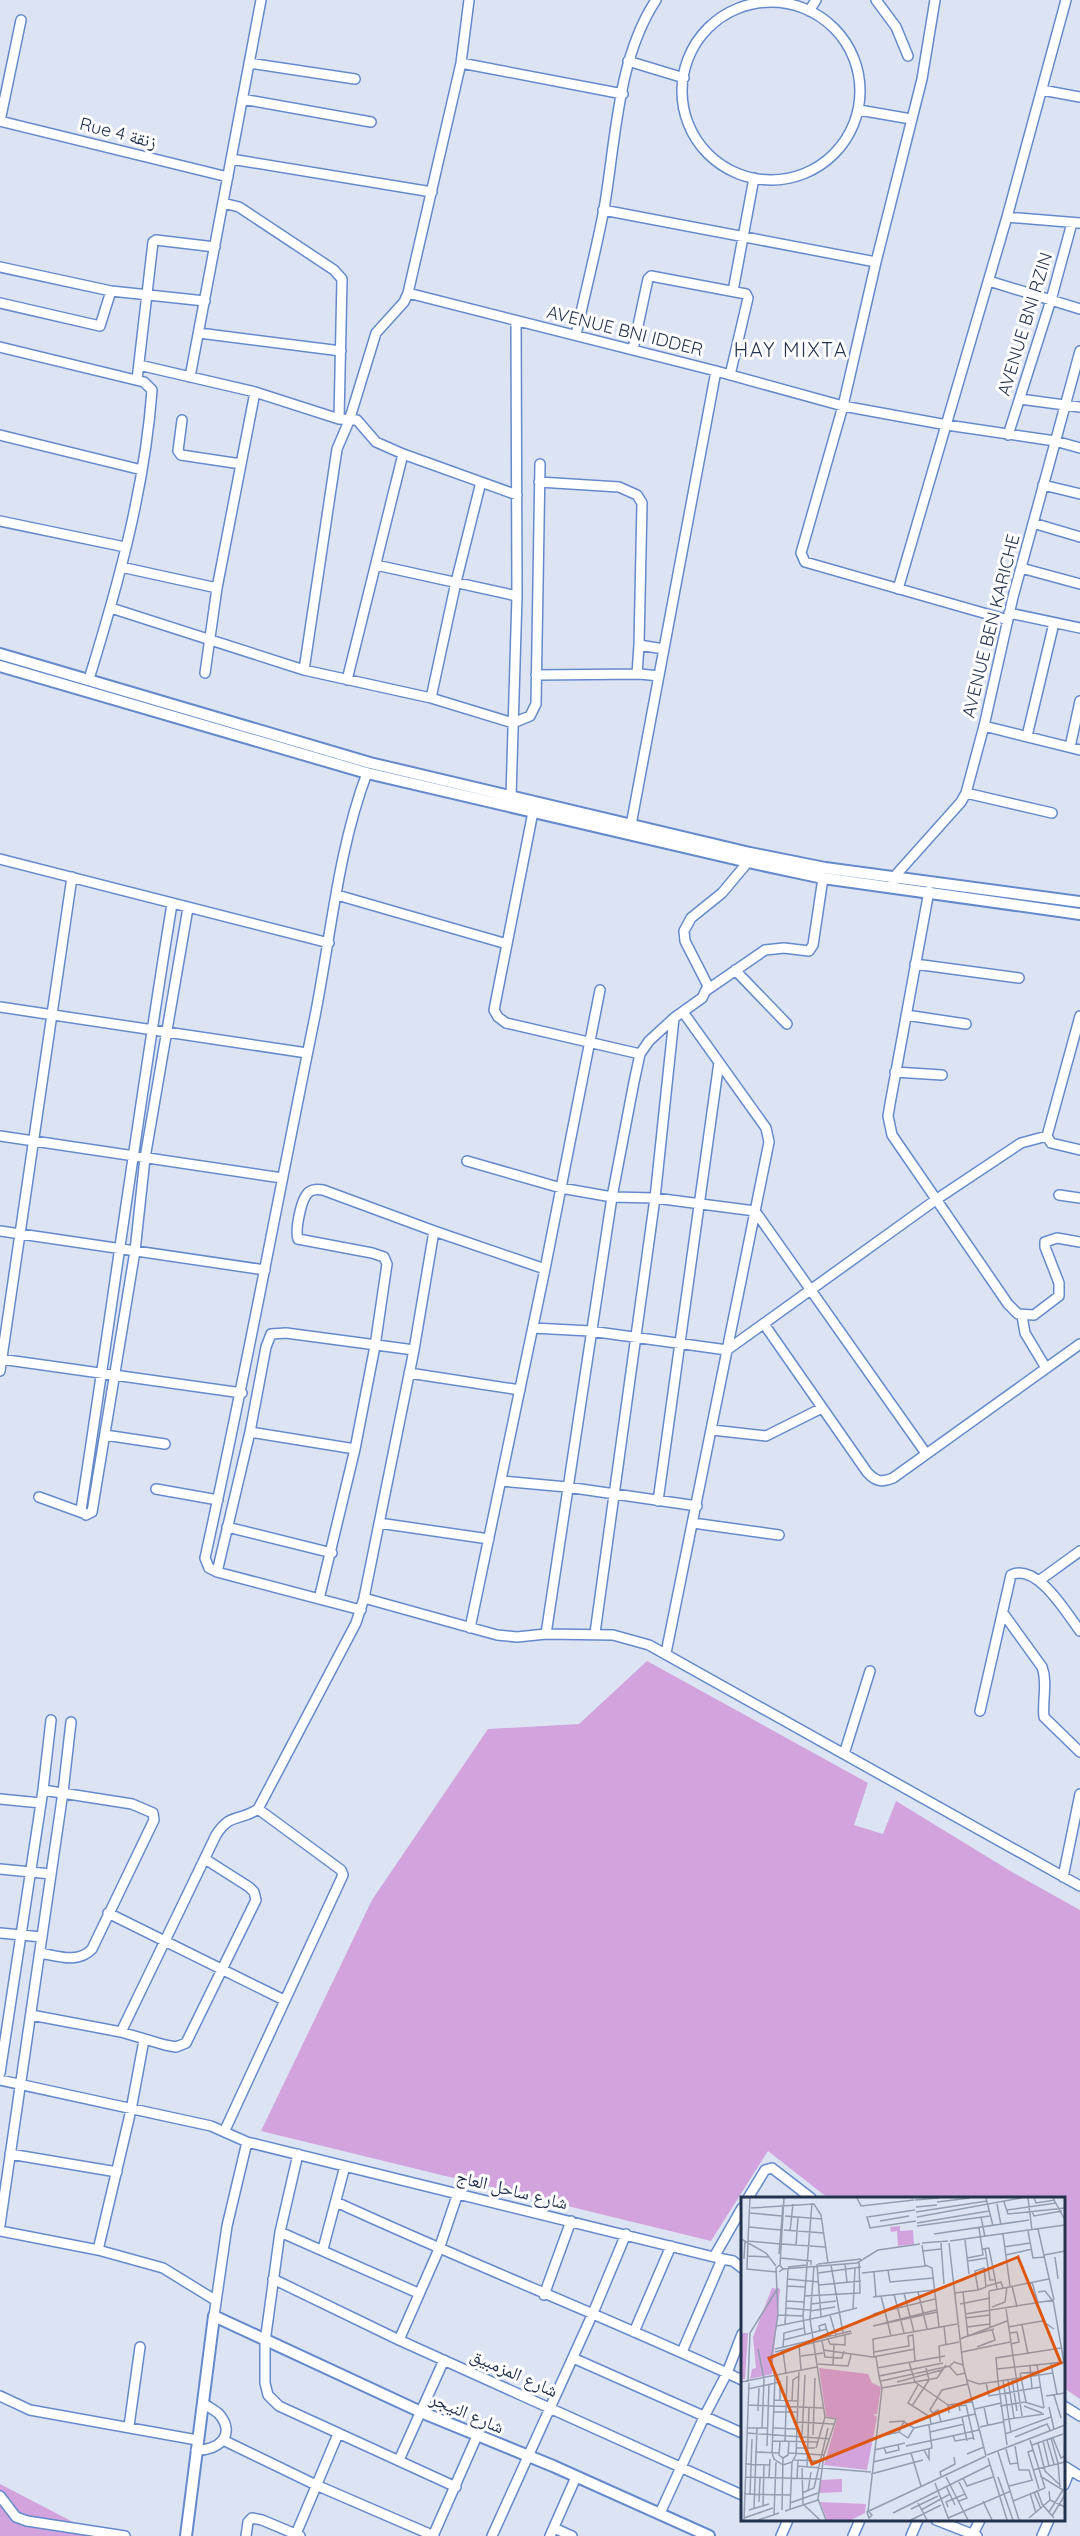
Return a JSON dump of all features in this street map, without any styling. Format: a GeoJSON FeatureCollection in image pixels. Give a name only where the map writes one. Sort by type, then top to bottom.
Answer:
{"type":"FeatureCollection","features":[{"type":"Feature","properties":{"kind":"street"},"geometry":{"type":"LineString","coordinates":[[190,377],[261,0]]}},
{"type":"Feature","properties":{"kind":"street"},"geometry":{"type":"LineString","coordinates":[[304,670],[337,448],[349,421],[376,333],[404,302],[408,293],[461,63],[469,0]]}},
{"type":"Feature","properties":{"kind":"street"},"geometry":{"type":"LineString","coordinates":[[576,335],[603,210],[628,61],[643,19],[646,0]]}},
{"type":"Feature","properties":{"kind":"street"},"geometry":{"type":"LineString","coordinates":[[643,19],[656,0]]}},
{"type":"Feature","properties":{"kind":"street"},"geometry":{"type":"LineString","coordinates":[[810,11],[816,0]]}},
{"type":"Feature","properties":{"kind":"street"},"geometry":{"type":"LineString","coordinates":[[876,0],[896,27],[908,56]]}},
{"type":"Feature","properties":{"kind":"street"},"geometry":{"type":"LineString","coordinates":[[935,0],[922,79],[843,406],[801,553],[805,562],[898,589],[1009,616],[1080,628]]}},
{"type":"Feature","properties":{"kind":"street"},"geometry":{"type":"LineString","coordinates":[[898,589],[989,281],[1066,0]]}},
{"type":"Feature","properties":{"kind":"street"},"geometry":{"type":"LineString","coordinates":[[767,1],[810,11],[830,23],[852,50],[860,78],[859,110],[850,134],[831,158],[807,173],[776,180],[754,178],[746,177],[719,164],[698,142],[686,117],[682,89],[687,61],[701,37],[721,17],[746,5],[767,1]]}},
{"type":"Feature","properties":{"kind":"street"},"geometry":{"type":"LineString","coordinates":[[0,121],[21,20]]}},
{"type":"Feature","properties":{"kind":"street"},"geometry":{"type":"LineString","coordinates":[[628,61],[684,78]]}},
{"type":"Feature","properties":{"kind":"street"},"geometry":{"type":"LineString","coordinates":[[249,63],[355,79]]}},
{"type":"Feature","properties":{"kind":"street"},"geometry":{"type":"LineString","coordinates":[[461,63],[623,93]]}},
{"type":"Feature","properties":{"kind":"street"},"geometry":{"type":"LineString","coordinates":[[1042,90],[1080,98]]}},
{"type":"Feature","properties":{"kind":"street"},"geometry":{"type":"LineString","coordinates":[[243,99],[371,122]]}},
{"type":"Feature","properties":{"kind":"street"},"geometry":{"type":"LineString","coordinates":[[859,110],[911,119]]}},
{"type":"Feature","properties":{"kind":"street","name":"Rue 4 زنقة"},"geometry":{"type":"LineString","coordinates":[[0,121],[228,177]]}},
{"type":"Feature","properties":{"kind":"street"},"geometry":{"type":"LineString","coordinates":[[231,159],[432,192]]}},
{"type":"Feature","properties":{"kind":"street"},"geometry":{"type":"LineString","coordinates":[[733,291],[754,178]]}},
{"type":"Feature","properties":{"kind":"street"},"geometry":{"type":"LineString","coordinates":[[223,203],[239,207],[334,270],[342,279],[339,418]]}},
{"type":"Feature","properties":{"kind":"street"},"geometry":{"type":"LineString","coordinates":[[603,210],[876,262]]}},
{"type":"Feature","properties":{"kind":"street"},"geometry":{"type":"LineString","coordinates":[[1007,217],[1076,223]]}},
{"type":"Feature","properties":{"kind":"street","name":"AVENUE BNI RZIN"},"geometry":{"type":"LineString","coordinates":[[1008,435],[1076,223]]}},
{"type":"Feature","properties":{"kind":"street"},"geometry":{"type":"LineString","coordinates":[[137,380],[154,240],[215,247]]}},
{"type":"Feature","properties":{"kind":"street"},"geometry":{"type":"LineString","coordinates":[[0,267],[111,291],[205,301]]}},
{"type":"Feature","properties":{"kind":"street"},"geometry":{"type":"LineString","coordinates":[[633,350],[649,277],[746,294],[748,298],[730,375]]}},
{"type":"Feature","properties":{"kind":"street"},"geometry":{"type":"LineString","coordinates":[[989,281],[1080,309]]}},
{"type":"Feature","properties":{"kind":"street"},"geometry":{"type":"LineString","coordinates":[[0,303],[99,326],[111,291]]}},
{"type":"Feature","properties":{"kind":"street","name":"AVENUE BNI IDDER"},"geometry":{"type":"LineString","coordinates":[[408,293],[716,371],[843,406],[947,425],[1055,441],[1080,448]]}},
{"type":"Feature","properties":{"kind":"street"},"geometry":{"type":"LineString","coordinates":[[511,797],[517,596],[516,321]]}},
{"type":"Feature","properties":{"kind":"street"},"geometry":{"type":"LineString","coordinates":[[199,333],[341,351]]}},
{"type":"Feature","properties":{"kind":"street"},"geometry":{"type":"LineString","coordinates":[[0,347],[148,383],[152,390],[142,470],[126,546],[111,608],[89,679]]}},
{"type":"Feature","properties":{"kind":"street","name":"AVENUE BEN KARICHE"},"geometry":{"type":"LineString","coordinates":[[893,882],[961,802],[966,793],[1021,568],[1080,352]]}},
{"type":"Feature","properties":{"kind":"street"},"geometry":{"type":"LineString","coordinates":[[139,365],[255,392],[349,421],[360,422],[376,442],[517,495]]}},
{"type":"Feature","properties":{"kind":"street"},"geometry":{"type":"LineString","coordinates":[[631,825],[716,371]]}},
{"type":"Feature","properties":{"kind":"street"},"geometry":{"type":"LineString","coordinates":[[205,673],[218,588],[255,392]]}},
{"type":"Feature","properties":{"kind":"street"},"geometry":{"type":"LineString","coordinates":[[1020,399],[1080,407]]}},
{"type":"Feature","properties":{"kind":"street"},"geometry":{"type":"LineString","coordinates":[[182,420],[178,451],[181,455],[241,464]]}},
{"type":"Feature","properties":{"kind":"street"},"geometry":{"type":"LineString","coordinates":[[0,435],[142,470]]}},
{"type":"Feature","properties":{"kind":"street"},"geometry":{"type":"LineString","coordinates":[[347,680],[403,454]]}},
{"type":"Feature","properties":{"kind":"street"},"geometry":{"type":"LineString","coordinates":[[111,608],[304,670],[431,698],[513,723],[530,716],[534,711],[540,464]]}},
{"type":"Feature","properties":{"kind":"street"},"geometry":{"type":"LineString","coordinates":[[431,698],[456,582],[481,482]]}},
{"type":"Feature","properties":{"kind":"street"},"geometry":{"type":"LineString","coordinates":[[539,482],[619,487],[637,495],[642,503],[637,674]]}},
{"type":"Feature","properties":{"kind":"street"},"geometry":{"type":"LineString","coordinates":[[1043,485],[1080,494]]}},
{"type":"Feature","properties":{"kind":"street"},"geometry":{"type":"LineString","coordinates":[[0,522],[126,546]]}},
{"type":"Feature","properties":{"kind":"street"},"geometry":{"type":"LineString","coordinates":[[1033,523],[1080,537]]}},
{"type":"Feature","properties":{"kind":"street"},"geometry":{"type":"LineString","coordinates":[[375,565],[517,596]]}},
{"type":"Feature","properties":{"kind":"street"},"geometry":{"type":"LineString","coordinates":[[121,567],[218,588]]}},
{"type":"Feature","properties":{"kind":"street"},"geometry":{"type":"LineString","coordinates":[[1021,568],[1080,584]]}},
{"type":"Feature","properties":{"kind":"street"},"geometry":{"type":"LineString","coordinates":[[1027,736],[1054,623]]}},
{"type":"Feature","properties":{"kind":"street"},"geometry":{"type":"LineString","coordinates":[[639,645],[663,649]]}},
{"type":"Feature","properties":{"kind":"street"},"geometry":{"type":"LineString","coordinates":[[0,654],[370,763],[511,797],[929,891],[1080,914]]}},
{"type":"Feature","properties":{"kind":"street"},"geometry":{"type":"LineString","coordinates":[[0,666],[368,773],[748,862],[823,878],[893,882],[1080,902]]}},
{"type":"Feature","properties":{"kind":"street"},"geometry":{"type":"LineString","coordinates":[[536,675],[637,674],[659,676]]}},
{"type":"Feature","properties":{"kind":"street"},"geometry":{"type":"LineString","coordinates":[[984,726],[1075,749],[1080,701]]}},
{"type":"Feature","properties":{"kind":"street"},"geometry":{"type":"LineString","coordinates":[[361,1610],[217,1572],[209,1568],[206,1558],[242,1393],[353,814],[368,773]]}},
{"type":"Feature","properties":{"kind":"street"},"geometry":{"type":"LineString","coordinates":[[966,793],[1052,813]]}},
{"type":"Feature","properties":{"kind":"street"},"geometry":{"type":"LineString","coordinates":[[532,812],[494,1010],[498,1017],[506,1023],[640,1054]]}},
{"type":"Feature","properties":{"kind":"street"},"geometry":{"type":"LineString","coordinates":[[0,858],[329,943]]}},
{"type":"Feature","properties":{"kind":"street"},"geometry":{"type":"LineString","coordinates":[[707,990],[707,980],[685,941],[684,931],[691,918],[722,893],[748,862]]}},
{"type":"Feature","properties":{"kind":"street"},"geometry":{"type":"LineString","coordinates":[[0,1371],[72,878]]}},
{"type":"Feature","properties":{"kind":"street"},"geometry":{"type":"LineString","coordinates":[[546,1634],[590,1331],[612,1197],[640,1054],[649,1041],[674,1018],[702,998],[707,990],[765,950],[784,948],[809,951],[813,945],[823,878]]}},
{"type":"Feature","properties":{"kind":"street"},"geometry":{"type":"LineString","coordinates":[[929,891],[895,1072],[889,1125],[892,1135],[1008,1304],[1022,1316],[1025,1333],[1046,1368]]}},
{"type":"Feature","properties":{"kind":"street"},"geometry":{"type":"LineString","coordinates":[[337,895],[507,944]]}},
{"type":"Feature","properties":{"kind":"street"},"geometry":{"type":"LineString","coordinates":[[83,1513],[81,1510],[121,1249],[132,1156],[172,904]]}},
{"type":"Feature","properties":{"kind":"street"},"geometry":{"type":"LineString","coordinates":[[39,1497],[86,1515],[92,1512],[135,1251],[145,1158],[188,908]]}},
{"type":"Feature","properties":{"kind":"street"},"geometry":{"type":"LineString","coordinates":[[915,964],[1019,978]]}},
{"type":"Feature","properties":{"kind":"street"},"geometry":{"type":"LineString","coordinates":[[735,970],[787,1024]]}},
{"type":"Feature","properties":{"kind":"street"},"geometry":{"type":"LineString","coordinates":[[470,1628],[533,1328],[600,990]]}},
{"type":"Feature","properties":{"kind":"street"},"geometry":{"type":"LineString","coordinates":[[0,1007],[307,1053]]}},
{"type":"Feature","properties":{"kind":"street"},"geometry":{"type":"LineString","coordinates":[[666,1653],[755,1211],[769,1152],[769,1136],[766,1128],[683,1012]]}},
{"type":"Feature","properties":{"kind":"street"},"geometry":{"type":"LineString","coordinates":[[906,1015],[966,1024]]}},
{"type":"Feature","properties":{"kind":"street"},"geometry":{"type":"LineString","coordinates":[[1080,1016],[1047,1136],[1051,1143],[1080,1150]]}},
{"type":"Feature","properties":{"kind":"street"},"geometry":{"type":"LineString","coordinates":[[595,1634],[655,1198],[674,1018]]}},
{"type":"Feature","properties":{"kind":"street"},"geometry":{"type":"LineString","coordinates":[[658,1501],[678,1343],[719,1062]]}},
{"type":"Feature","properties":{"kind":"street"},"geometry":{"type":"LineString","coordinates":[[895,1072],[942,1075]]}},
{"type":"Feature","properties":{"kind":"street"},"geometry":{"type":"LineString","coordinates":[[0,1136],[282,1178]]}},
{"type":"Feature","properties":{"kind":"street"},"geometry":{"type":"LineString","coordinates":[[533,1328],[590,1331],[727,1350],[938,1199],[1022,1143],[1047,1136]]}},
{"type":"Feature","properties":{"kind":"street"},"geometry":{"type":"LineString","coordinates":[[467,1161],[561,1188],[612,1197],[655,1198],[755,1211],[926,1452]]}},
{"type":"Feature","properties":{"kind":"street"},"geometry":{"type":"LineString","coordinates":[[319,1599],[332,1553],[355,1449],[387,1273],[385,1259],[372,1253],[298,1239],[296,1230],[304,1198],[313,1190],[323,1190],[545,1269]]}},
{"type":"Feature","properties":{"kind":"street"},"geometry":{"type":"LineString","coordinates":[[1059,1194],[1080,1198]]}},
{"type":"Feature","properties":{"kind":"street"},"geometry":{"type":"LineString","coordinates":[[121,2032],[216,1835],[226,1821],[249,1816],[258,1809],[320,1694],[361,1610],[414,1350],[434,1231]]}},
{"type":"Feature","properties":{"kind":"street"},"geometry":{"type":"LineString","coordinates":[[0,1232],[265,1270]]}},
{"type":"Feature","properties":{"kind":"street"},"geometry":{"type":"LineString","coordinates":[[1022,1316],[1034,1315],[1059,1296],[1059,1283],[1045,1242],[1057,1239],[1080,1242]]}},
{"type":"Feature","properties":{"kind":"street"},"geometry":{"type":"LineString","coordinates":[[764,1324],[867,1472],[879,1481],[893,1478],[926,1452],[1080,1344]]}},
{"type":"Feature","properties":{"kind":"street"},"geometry":{"type":"LineString","coordinates":[[217,1572],[250,1432],[266,1347],[272,1334],[286,1333],[414,1350]]}},
{"type":"Feature","properties":{"kind":"street"},"geometry":{"type":"LineString","coordinates":[[1,1359],[242,1393]]}},
{"type":"Feature","properties":{"kind":"street"},"geometry":{"type":"LineString","coordinates":[[409,1373],[520,1390]]}},
{"type":"Feature","properties":{"kind":"street"},"geometry":{"type":"LineString","coordinates":[[712,1430],[766,1436],[822,1408]]}},
{"type":"Feature","properties":{"kind":"street"},"geometry":{"type":"LineString","coordinates":[[250,1432],[355,1449]]}},
{"type":"Feature","properties":{"kind":"street"},"geometry":{"type":"LineString","coordinates":[[105,1435],[165,1444]]}},
{"type":"Feature","properties":{"kind":"street"},"geometry":{"type":"LineString","coordinates":[[501,1481],[567,1487],[697,1506]]}},
{"type":"Feature","properties":{"kind":"street"},"geometry":{"type":"LineString","coordinates":[[156,1489],[218,1500]]}},
{"type":"Feature","properties":{"kind":"street"},"geometry":{"type":"LineString","coordinates":[[379,1523],[489,1539]]}},
{"type":"Feature","properties":{"kind":"street"},"geometry":{"type":"LineString","coordinates":[[693,1523],[779,1535]]}},
{"type":"Feature","properties":{"kind":"street"},"geometry":{"type":"LineString","coordinates":[[227,1527],[332,1553]]}},
{"type":"Feature","properties":{"kind":"street"},"geometry":{"type":"LineString","coordinates":[[1040,1580],[1080,1551]]}},
{"type":"Feature","properties":{"kind":"street"},"geometry":{"type":"LineString","coordinates":[[981,1711],[1011,1575],[1016,1572],[1024,1573],[1040,1580],[1080,1631]]}},
{"type":"Feature","properties":{"kind":"street"},"geometry":{"type":"LineString","coordinates":[[364,1598],[508,1637],[595,1634],[630,1638],[666,1653],[1080,1886]]}},
{"type":"Feature","properties":{"kind":"street"},"geometry":{"type":"LineString","coordinates":[[1003,1613],[1042,1666],[1045,1674],[1042,1703],[1044,1717],[1080,1752]]}},
{"type":"Feature","properties":{"kind":"street"},"geometry":{"type":"LineString","coordinates":[[844,1754],[870,1671]]}},
{"type":"Feature","properties":{"kind":"street"},"geometry":{"type":"LineString","coordinates":[[0,2073],[43,1790],[51,1720]]}},
{"type":"Feature","properties":{"kind":"street"},"geometry":{"type":"LineString","coordinates":[[0,2225],[63,1792],[71,1722]]}},
{"type":"Feature","properties":{"kind":"street"},"geometry":{"type":"LineString","coordinates":[[40,1953],[77,1958],[84,1956],[92,1949],[152,1827],[153,1813],[132,1804],[43,1790]]}},
{"type":"Feature","properties":{"kind":"street"},"geometry":{"type":"LineString","coordinates":[[1064,1877],[1080,1794]]}},
{"type":"Feature","properties":{"kind":"street"},"geometry":{"type":"LineString","coordinates":[[0,1798],[41,1803]]}},
{"type":"Feature","properties":{"kind":"street"},"geometry":{"type":"LineString","coordinates":[[225,2130],[343,1873],[258,1809]]}},
{"type":"Feature","properties":{"kind":"street"},"geometry":{"type":"LineString","coordinates":[[31,2015],[121,2032],[176,2047],[186,2043],[254,1906],[255,1896],[249,1887],[205,1859]]}},
{"type":"Feature","properties":{"kind":"street"},"geometry":{"type":"LineString","coordinates":[[0,1869],[51,1874]]}},
{"type":"Feature","properties":{"kind":"street"},"geometry":{"type":"LineString","coordinates":[[108,1913],[284,2000]]}},
{"type":"Feature","properties":{"kind":"street"},"geometry":{"type":"LineString","coordinates":[[0,1934],[42,1937]]}},
{"type":"Feature","properties":{"kind":"street"},"geometry":{"type":"LineString","coordinates":[[98,2250],[131,2110],[144,2040]]}},
{"type":"Feature","properties":{"kind":"street","name":"شارع ساحل العاج"},"geometry":{"type":"LineString","coordinates":[[0,2080],[225,2130],[248,2142],[733,2261],[741,2267]]}},
{"type":"Feature","properties":{"kind":"street"},"geometry":{"type":"LineString","coordinates":[[186,2536],[215,2300],[227,2226],[248,2142]]}},
{"type":"Feature","properties":{"kind":"street"},"geometry":{"type":"LineString","coordinates":[[10,2154],[117,2172]]}},
{"type":"Feature","properties":{"kind":"street"},"geometry":{"type":"LineString","coordinates":[[298,2154],[280,2232],[265,2342],[265,2383],[273,2402],[456,2487]]}},
{"type":"Feature","properties":{"kind":"street"},"geometry":{"type":"LineString","coordinates":[[323,2249],[345,2166]]}},
{"type":"Feature","properties":{"kind":"street"},"geometry":{"type":"LineString","coordinates":[[749,2197],[765,2170],[771,2168],[807,2197]]}},
{"type":"Feature","properties":{"kind":"street"},"geometry":{"type":"LineString","coordinates":[[399,2340],[439,2249],[458,2193]]}},
{"type":"Feature","properties":{"kind":"street"},"geometry":{"type":"LineString","coordinates":[[336,2202],[741,2380]]}},
{"type":"Feature","properties":{"kind":"street"},"geometry":{"type":"LineString","coordinates":[[682,2352],[718,2258],[741,2210]]}},
{"type":"Feature","properties":{"kind":"street"},"geometry":{"type":"LineString","coordinates":[[544,2295],[571,2221]]}},
{"type":"Feature","properties":{"kind":"street"},"geometry":{"type":"LineString","coordinates":[[0,2231],[98,2250],[164,2268],[215,2300]]}},
{"type":"Feature","properties":{"kind":"street"},"geometry":{"type":"LineString","coordinates":[[280,2232],[323,2249],[418,2293]]}},
{"type":"Feature","properties":{"kind":"street"},"geometry":{"type":"LineString","coordinates":[[492,2536],[593,2313],[626,2234]]}},
{"type":"Feature","properties":{"kind":"street"},"geometry":{"type":"LineString","coordinates":[[634,2332],[670,2246]]}},
{"type":"Feature","properties":{"kind":"street","name":"شارع المزمبيق"},"geometry":{"type":"LineString","coordinates":[[273,2279],[399,2340],[741,2495]]}},
{"type":"Feature","properties":{"kind":"street","name":"شارع النيجر"},"geometry":{"type":"LineString","coordinates":[[214,2316],[265,2342],[421,2412],[528,2456],[709,2536]]}},
{"type":"Feature","properties":{"kind":"street"},"geometry":{"type":"LineString","coordinates":[[660,2513],[705,2415],[728,2373],[741,2337]]}},
{"type":"Feature","properties":{"kind":"street"},"geometry":{"type":"LineString","coordinates":[[129,2426],[140,2347]]}},
{"type":"Feature","properties":{"kind":"street"},"geometry":{"type":"LineString","coordinates":[[573,2358],[741,2433]]}},
{"type":"Feature","properties":{"kind":"street"},"geometry":{"type":"LineString","coordinates":[[399,2460],[444,2360]]}},
{"type":"Feature","properties":{"kind":"street"},"geometry":{"type":"LineString","coordinates":[[0,2396],[30,2410],[129,2426],[213,2449],[223,2440],[224,2426],[221,2417],[203,2403]]}},
{"type":"Feature","properties":{"kind":"street"},"geometry":{"type":"LineString","coordinates":[[1065,2407],[1080,2416]]}},
{"type":"Feature","properties":{"kind":"street"},"geometry":{"type":"LineString","coordinates":[[246,2536],[248,2522],[252,2518],[298,2535],[338,2434]]}},
{"type":"Feature","properties":{"kind":"street"},"geometry":{"type":"LineString","coordinates":[[223,2440],[316,2485],[433,2536],[477,2436]]}},
{"type":"Feature","properties":{"kind":"street"},"geometry":{"type":"LineString","coordinates":[[1067,2468],[1080,2476]]}},
{"type":"Feature","properties":{"kind":"street"},"geometry":{"type":"LineString","coordinates":[[573,2536],[552,2532],[576,2477]]}},
{"type":"Feature","properties":{"kind":"street"},"geometry":{"type":"LineString","coordinates":[[0,2496],[16,2517],[27,2521],[125,2536]]}},
{"type":"Feature","properties":{"kind":"street"},"geometry":{"type":"LineString","coordinates":[[781,2536],[788,2521]]}},
{"type":"Feature","properties":{"kind":"street"},"geometry":{"type":"LineString","coordinates":[[853,2536],[860,2521]]}},
{"type":"Feature","properties":{"kind":"street"},"geometry":{"type":"LineString","coordinates":[[911,2536],[918,2521]]}},
{"type":"Feature","properties":{"kind":"street"},"geometry":{"type":"LineString","coordinates":[[939,2521],[974,2535],[980,2521]]}},
{"type":"Feature","properties":{"kind":"street"},"geometry":{"type":"LineString","coordinates":[[1042,2536],[1049,2521]]}},
{"type":"Feature","properties":{"kind":"shaded area"},"geometry":{"type":"Polygon","coordinates":[[[647,1661],[868,1783],[854,1825],[883,1834],[896,1801],[1012,1872],[1080,1910],[1080,2399],[1065,2389],[1065,2197],[827,2197],[768,2151],[711,2241],[261,2131],[372,1900],[488,1729],[579,1724],[647,1661]]]}},
{"type":"Feature","properties":{"kind":"shaded area"},"geometry":{"type":"Polygon","coordinates":[[[0,2484],[100,2536],[0,2536],[0,2484]]]}},
{"type":"Feature","properties":{"kind":"district","name":"HAY MIXTA"},"geometry":{"type":"Point","coordinates":[791,350]}}]}
